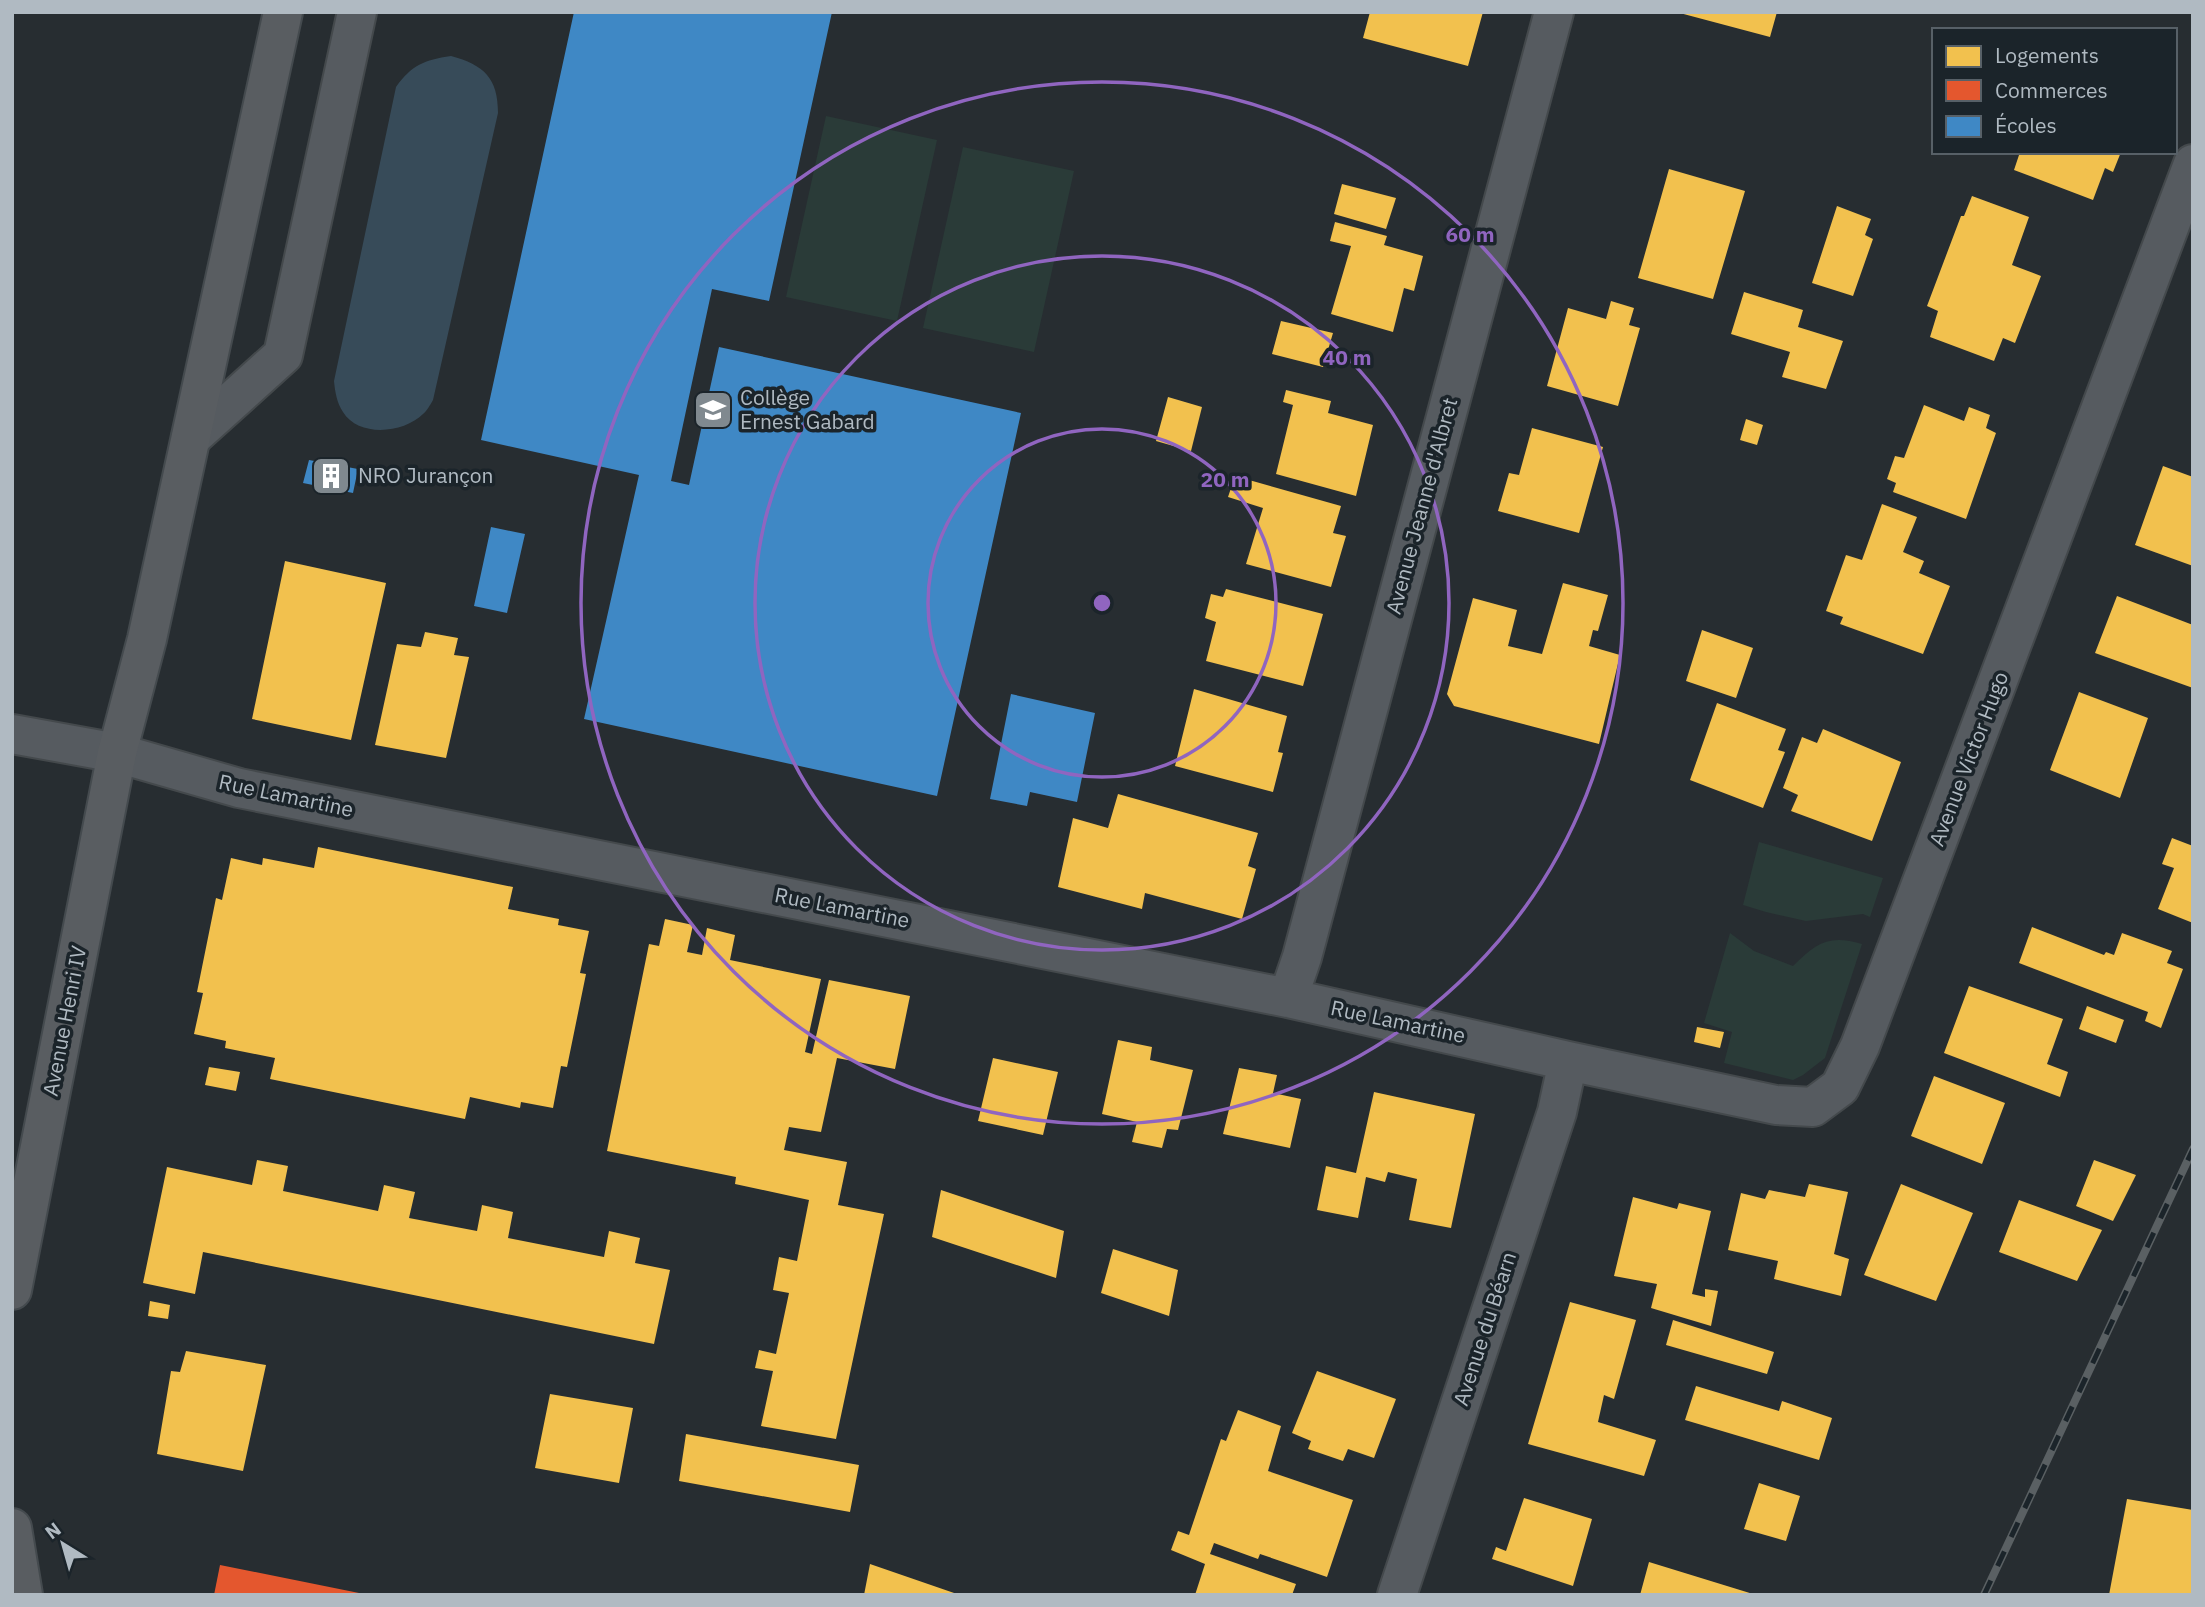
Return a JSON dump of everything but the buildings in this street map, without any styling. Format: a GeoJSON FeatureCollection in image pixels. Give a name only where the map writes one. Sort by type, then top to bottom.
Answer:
{"type":"FeatureCollection","features":[{"type":"Feature","properties":{"kind":"main road","name":"Avenue Henri IV"},"geometry":{"type":"LineString","coordinates":[[12,1290],[117,753],[147,639],[283,12]]}},
{"type":"Feature","properties":{"kind":"main road"},"geometry":{"type":"LineString","coordinates":[[12,1528],[23,1595]]}},
{"type":"Feature","properties":{"kind":"street"},"geometry":{"type":"LineString","coordinates":[[191,438],[283,355],[356,12]]}},
{"type":"Feature","properties":{"kind":"street","name":"Avenue Jeanne d'Albret"},"geometry":{"type":"LineString","coordinates":[[1288,998],[1302,957],[1554,12]]}},
{"type":"Feature","properties":{"kind":"street","name":"Avenue Victor Hugo"},"geometry":{"type":"LineString","coordinates":[[1568,1061],[1776,1105],[1813,1108],[1840,1087],[1860,1046],[2193,164]]}},
{"type":"Feature","properties":{"kind":"street","name":"Rue Lamartine"},"geometry":{"type":"LineString","coordinates":[[12,734],[117,753],[239,788],[1288,998],[1568,1061]]}},
{"type":"Feature","properties":{"kind":"street","name":"Avenue du Béarn"},"geometry":{"type":"LineString","coordinates":[[1397,1595],[1557,1112],[1568,1061]]}},
{"type":"Feature","properties":{"kind":"shaded area"},"geometry":{"type":"Polygon","coordinates":[[[826,116],[937,140],[897,321],[786,297],[826,116]]]}},
{"type":"Feature","properties":{"kind":"shaded area"},"geometry":{"type":"Polygon","coordinates":[[[963,147],[1074,171],[1034,352],[923,328],[963,147]]]}},
{"type":"Feature","properties":{"kind":"shaded area"},"geometry":{"type":"Polygon","coordinates":[[[1759,842],[1883,878],[1870,917],[1863,914],[1806,921],[1743,905],[1759,842]]]}},
{"type":"Feature","properties":{"kind":"shaded area"},"geometry":{"type":"Polygon","coordinates":[[[1730,933],[1754,951],[1793,966],[1809,951],[1824,943],[1841,940],[1862,944],[1825,1058],[1793,1080],[1724,1063],[1732,1032],[1704,1023],[1730,933]]]}},
{"type":"Feature","properties":{"kind":"water"},"geometry":{"type":"Polygon","coordinates":[[[451,56],[472,64],[487,75],[495,91],[498,113],[433,400],[424,413],[405,425],[394,429],[370,429],[350,420],[343,412],[334,381],[396,87],[419,65],[451,56]]]}},
{"type":"Feature","properties":{"kind":"railway"},"geometry":{"type":"LineString","coordinates":[[1984,1595],[2193,1149]]}},
{"type":"Feature","properties":{"kind":"place","name":"Collège Ernest Gabard"},"geometry":{"type":"Point","coordinates":[713,410]}},
{"type":"Feature","properties":{"kind":"place","name":"NRO Jurançon"},"geometry":{"type":"Point","coordinates":[331,476]}}]}
